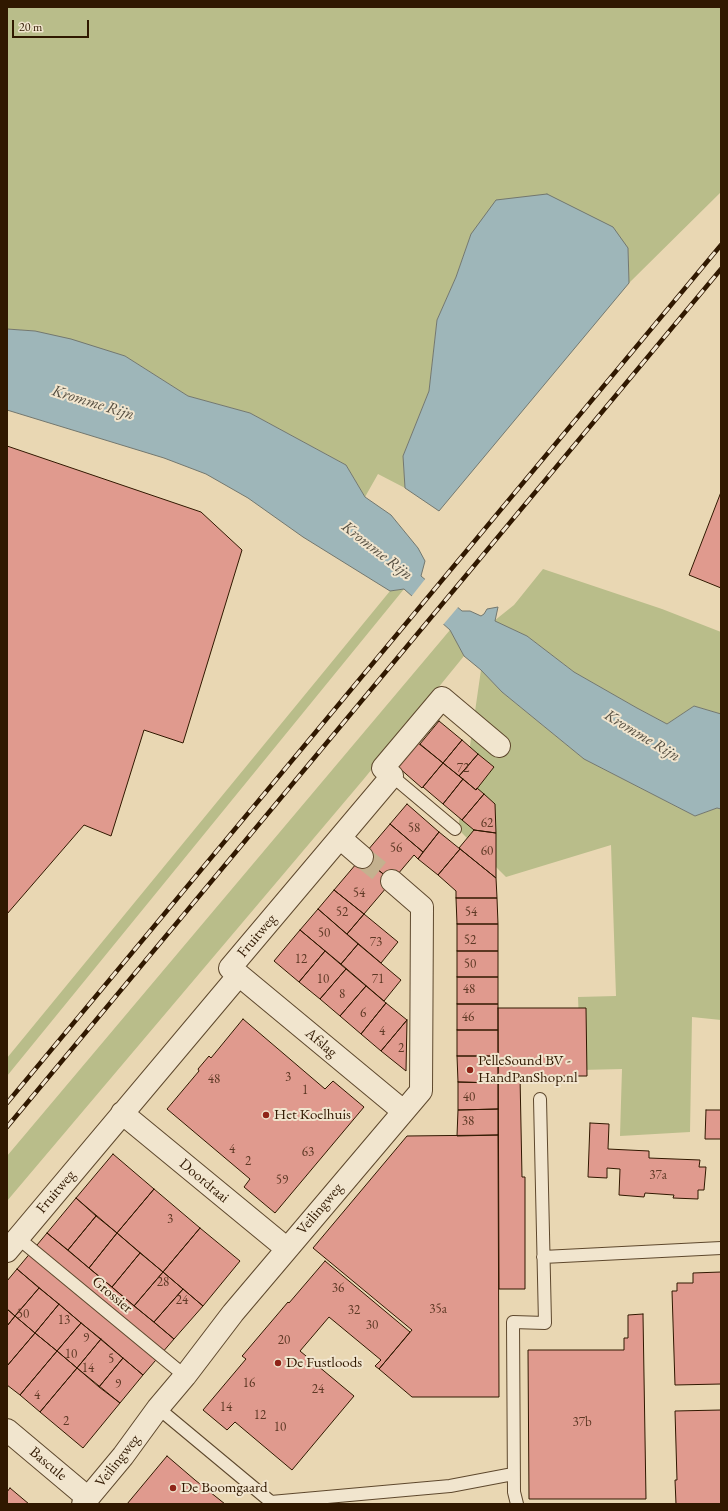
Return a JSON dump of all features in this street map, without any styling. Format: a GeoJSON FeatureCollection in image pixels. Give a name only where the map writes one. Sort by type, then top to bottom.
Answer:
{"type":"FeatureCollection","features":[{"type":"Feature","properties":{"kind":"street"},"geometry":{"type":"LineString","coordinates":[[392,776],[383,768],[442,698],[499,746]]}},
{"type":"Feature","properties":{"kind":"street","name":"Fruitweg"},"geometry":{"type":"LineString","coordinates":[[13,1244],[239,975],[230,968],[392,776]]}},
{"type":"Feature","properties":{"kind":"street"},"geometry":{"type":"LineString","coordinates":[[340,838],[362,857]]}},
{"type":"Feature","properties":{"kind":"street","name":"Veilingweg"},"geometry":{"type":"LineString","coordinates":[[86,1501],[123,1456],[158,1408],[185,1376],[232,1313],[421,1091],[422,907],[392,881]]}},
{"type":"Feature","properties":{"kind":"street","name":"Afslag"},"geometry":{"type":"LineString","coordinates":[[239,975],[403,1111]]}},
{"type":"Feature","properties":{"kind":"street","name":"Doordraai"},"geometry":{"type":"LineString","coordinates":[[122,1113],[286,1248]]}},
{"type":"Feature","properties":{"kind":"street","name":"Bascule"},"geometry":{"type":"LineString","coordinates":[[7,1430],[86,1501]]}},
{"type":"Feature","properties":{"kind":"lane"},"geometry":{"type":"LineString","coordinates":[[392,776],[455,829]]}},
{"type":"Feature","properties":{"kind":"lane"},"geometry":{"type":"LineString","coordinates":[[517,1504],[514,1492],[513,1322],[544,1322],[540,1099]]}},
{"type":"Feature","properties":{"kind":"lane","name":"Grossier"},"geometry":{"type":"LineString","coordinates":[[13,1244],[185,1376]]}},
{"type":"Feature","properties":{"kind":"lane"},"geometry":{"type":"LineString","coordinates":[[543,1257],[721,1248]]}},
{"type":"Feature","properties":{"kind":"lane"},"geometry":{"type":"LineString","coordinates":[[158,1408],[271,1502],[450,1486],[514,1474]]}},
{"type":"Feature","properties":{"kind":"green space"},"geometry":{"type":"Polygon","coordinates":[[[7,7],[721,7],[721,192],[629,283],[628,248],[471,234],[456,277],[437,320],[429,391],[403,456],[405,488],[378,474],[365,497],[346,465],[250,413],[188,396],[125,356],[35,331],[7,329],[7,7]]]}},
{"type":"Feature","properties":{"kind":"green space"},"geometry":{"type":"Polygon","coordinates":[[[543,569],[662,609],[721,632],[721,714],[694,706],[667,724],[574,672],[527,636],[494,621],[514,605],[543,569]]]}},
{"type":"Feature","properties":{"kind":"green space"},"geometry":{"type":"Polygon","coordinates":[[[404,589],[7,1076],[7,1058],[390,591],[404,589]]]}},
{"type":"Feature","properties":{"kind":"green space"},"geometry":{"type":"Polygon","coordinates":[[[450,630],[464,656],[363,780],[7,1201],[7,1156],[450,630]]]}},
{"type":"Feature","properties":{"kind":"green space"},"geometry":{"type":"Polygon","coordinates":[[[481,670],[502,692],[584,759],[695,816],[717,808],[721,809],[721,1020],[692,1017],[690,1132],[620,1136],[622,1069],[581,1070],[578,997],[616,996],[611,845],[506,877],[458,829],[481,670]]]}},
{"type":"Feature","properties":{"kind":"water"},"geometry":{"type":"Polygon","coordinates":[[[547,194],[613,227],[628,248],[629,283],[439,511],[405,488],[403,456],[429,391],[437,320],[456,277],[471,234],[496,200],[547,194]]]}},
{"type":"Feature","properties":{"kind":"water","name":"Kromme Rijn"},"geometry":{"type":"Polygon","coordinates":[[[7,329],[35,331],[71,339],[125,356],[188,396],[250,413],[346,465],[365,497],[391,515],[418,548],[425,561],[421,576],[462,611],[470,611],[481,616],[487,609],[498,607],[495,621],[527,636],[574,672],[667,724],[694,706],[721,714],[721,809],[717,808],[695,816],[584,759],[502,692],[481,670],[464,656],[450,630],[404,589],[390,591],[303,537],[248,498],[206,474],[164,458],[7,410],[7,329]]]}},
{"type":"Feature","properties":{"kind":"pier"},"geometry":{"type":"Polygon","coordinates":[[[426,578],[459,606],[442,626],[411,597],[426,578]]]}},
{"type":"Feature","properties":{"kind":"building"},"geometry":{"type":"Polygon","coordinates":[[[7,446],[201,512],[242,550],[183,743],[144,730],[111,836],[84,825],[7,914],[7,446]]]}},
{"type":"Feature","properties":{"kind":"building"},"geometry":{"type":"Polygon","coordinates":[[[721,492],[721,588],[689,575],[721,492]]]}},
{"type":"Feature","properties":{"kind":"building"},"geometry":{"type":"Polygon","coordinates":[[[439,721],[462,740],[443,763],[420,744],[439,721]]]}},
{"type":"Feature","properties":{"kind":"building"},"geometry":{"type":"Polygon","coordinates":[[[462,740],[478,754],[459,776],[443,763],[462,740]]]}},
{"type":"Feature","properties":{"kind":"building"},"geometry":{"type":"Polygon","coordinates":[[[418,743],[443,763],[422,788],[398,767],[418,743]]]}},
{"type":"Feature","properties":{"kind":"building"},"geometry":{"type":"Polygon","coordinates":[[[478,754],[494,767],[476,790],[459,776],[478,754]]]}},
{"type":"Feature","properties":{"kind":"building"},"geometry":{"type":"Polygon","coordinates":[[[443,763],[463,779],[443,804],[423,787],[443,763]]]}},
{"type":"Feature","properties":{"kind":"building"},"geometry":{"type":"Polygon","coordinates":[[[463,779],[476,790],[477,788],[484,794],[462,820],[443,804],[463,779]]]}},
{"type":"Feature","properties":{"kind":"building"},"geometry":{"type":"Polygon","coordinates":[[[484,794],[495,804],[496,833],[474,830],[462,820],[484,794]]]}},
{"type":"Feature","properties":{"kind":"building"},"geometry":{"type":"Polygon","coordinates":[[[407,804],[439,832],[423,852],[390,824],[407,804]]]}},
{"type":"Feature","properties":{"kind":"building"},"geometry":{"type":"Polygon","coordinates":[[[390,824],[423,852],[418,859],[414,855],[392,881],[362,857],[390,824]]]}},
{"type":"Feature","properties":{"kind":"building"},"geometry":{"type":"Polygon","coordinates":[[[474,830],[496,833],[496,878],[459,848],[474,830]]]}},
{"type":"Feature","properties":{"kind":"building"},"geometry":{"type":"Polygon","coordinates":[[[439,832],[460,849],[438,875],[418,859],[439,832]]]}},
{"type":"Feature","properties":{"kind":"building"},"geometry":{"type":"Polygon","coordinates":[[[460,849],[496,878],[497,898],[456,898],[456,891],[438,875],[460,849]]]}},
{"type":"Feature","properties":{"kind":"building"},"geometry":{"type":"Polygon","coordinates":[[[362,857],[392,881],[364,914],[334,890],[362,857]]]}},
{"type":"Feature","properties":{"kind":"building"},"geometry":{"type":"Polygon","coordinates":[[[334,890],[364,914],[347,934],[318,909],[334,890]]]}},
{"type":"Feature","properties":{"kind":"building"},"geometry":{"type":"Polygon","coordinates":[[[456,898],[497,898],[498,924],[457,924],[456,898]]]}},
{"type":"Feature","properties":{"kind":"building"},"geometry":{"type":"Polygon","coordinates":[[[318,909],[358,944],[341,964],[300,930],[318,909]]]}},
{"type":"Feature","properties":{"kind":"building"},"geometry":{"type":"Polygon","coordinates":[[[364,914],[398,942],[381,963],[347,934],[364,914]]]}},
{"type":"Feature","properties":{"kind":"building"},"geometry":{"type":"Polygon","coordinates":[[[457,924],[498,924],[498,951],[457,951],[457,924]]]}},
{"type":"Feature","properties":{"kind":"building"},"geometry":{"type":"Polygon","coordinates":[[[300,930],[325,951],[299,982],[274,961],[300,930]]]}},
{"type":"Feature","properties":{"kind":"building"},"geometry":{"type":"Polygon","coordinates":[[[358,944],[401,980],[384,1001],[341,964],[358,944]]]}},
{"type":"Feature","properties":{"kind":"building"},"geometry":{"type":"Polygon","coordinates":[[[325,951],[346,969],[320,999],[299,982],[325,951]]]}},
{"type":"Feature","properties":{"kind":"building"},"geometry":{"type":"Polygon","coordinates":[[[457,951],[498,951],[498,977],[457,977],[457,951]]]}},
{"type":"Feature","properties":{"kind":"building"},"geometry":{"type":"Polygon","coordinates":[[[346,969],[366,986],[340,1016],[320,999],[346,969]]]}},
{"type":"Feature","properties":{"kind":"building"},"geometry":{"type":"Polygon","coordinates":[[[457,977],[498,977],[498,1004],[457,1004],[457,977]]]}},
{"type":"Feature","properties":{"kind":"building"},"geometry":{"type":"Polygon","coordinates":[[[366,986],[386,1003],[361,1034],[340,1016],[366,986]]]}},
{"type":"Feature","properties":{"kind":"building"},"geometry":{"type":"Polygon","coordinates":[[[386,1003],[407,1020],[381,1051],[361,1034],[386,1003]]]}},
{"type":"Feature","properties":{"kind":"building"},"geometry":{"type":"Polygon","coordinates":[[[457,1004],[498,1004],[498,1030],[457,1030],[457,1004]]]}},
{"type":"Feature","properties":{"kind":"building"},"geometry":{"type":"Polygon","coordinates":[[[498,1008],[586,1008],[587,1076],[520,1076],[522,1177],[525,1177],[525,1289],[499,1289],[498,1008]]]}},
{"type":"Feature","properties":{"kind":"building","name":"Het Koelhuis"},"geometry":{"type":"Polygon","coordinates":[[[243,1019],[325,1089],[333,1081],[364,1107],[275,1213],[244,1187],[250,1179],[167,1109],[199,1071],[198,1069],[209,1056],[211,1058],[243,1019]]]}},
{"type":"Feature","properties":{"kind":"building"},"geometry":{"type":"Polygon","coordinates":[[[407,1020],[406,1071],[381,1051],[407,1020]]]}},
{"type":"Feature","properties":{"kind":"building"},"geometry":{"type":"Polygon","coordinates":[[[457,1030],[498,1030],[498,1056],[457,1056],[457,1030]]]}},
{"type":"Feature","properties":{"kind":"building"},"geometry":{"type":"Polygon","coordinates":[[[457,1056],[498,1056],[498,1083],[458,1082],[457,1056]]]}},
{"type":"Feature","properties":{"kind":"building"},"geometry":{"type":"Polygon","coordinates":[[[458,1082],[498,1083],[498,1109],[458,1110],[458,1082]]]}},
{"type":"Feature","properties":{"kind":"building"},"geometry":{"type":"Polygon","coordinates":[[[498,1109],[498,1135],[457,1136],[458,1110],[498,1109]]]}},
{"type":"Feature","properties":{"kind":"building"},"geometry":{"type":"Polygon","coordinates":[[[706,1110],[721,1110],[721,1139],[705,1139],[706,1110]]]}},
{"type":"Feature","properties":{"kind":"building"},"geometry":{"type":"Polygon","coordinates":[[[590,1123],[609,1124],[608,1149],[649,1151],[649,1158],[700,1160],[699,1167],[706,1167],[704,1190],[698,1190],[698,1199],[673,1198],[674,1195],[645,1193],[644,1197],[619,1195],[620,1169],[607,1168],[607,1178],[588,1177],[590,1123]]]}},
{"type":"Feature","properties":{"kind":"building"},"geometry":{"type":"Polygon","coordinates":[[[498,1135],[499,1397],[412,1397],[379,1369],[412,1330],[313,1248],[407,1136],[498,1135]]]}},
{"type":"Feature","properties":{"kind":"building"},"geometry":{"type":"Polygon","coordinates":[[[113,1154],[154,1189],[117,1233],[76,1198],[113,1154]]]}},
{"type":"Feature","properties":{"kind":"building"},"geometry":{"type":"Polygon","coordinates":[[[154,1189],[200,1228],[163,1272],[117,1233],[154,1189]]]}},
{"type":"Feature","properties":{"kind":"building"},"geometry":{"type":"Polygon","coordinates":[[[76,1198],[96,1216],[68,1250],[47,1233],[76,1198]]]}},
{"type":"Feature","properties":{"kind":"building"},"geometry":{"type":"Polygon","coordinates":[[[96,1216],[117,1233],[89,1268],[68,1250],[96,1216]]]}},
{"type":"Feature","properties":{"kind":"building"},"geometry":{"type":"Polygon","coordinates":[[[200,1228],[240,1261],[203,1306],[163,1272],[200,1228]]]}},
{"type":"Feature","properties":{"kind":"building"},"geometry":{"type":"Polygon","coordinates":[[[47,1233],[174,1339],[143,1375],[17,1269],[47,1233]]]}},
{"type":"Feature","properties":{"kind":"building"},"geometry":{"type":"Polygon","coordinates":[[[117,1233],[140,1253],[112,1287],[89,1268],[117,1233]]]}},
{"type":"Feature","properties":{"kind":"building"},"geometry":{"type":"Polygon","coordinates":[[[140,1253],[163,1272],[134,1306],[112,1287],[140,1253]]]}},
{"type":"Feature","properties":{"kind":"building","name":"De Fustloods"},"geometry":{"type":"Polygon","coordinates":[[[325,1261],[410,1332],[379,1369],[375,1366],[381,1360],[329,1317],[300,1351],[354,1396],[292,1470],[235,1422],[227,1430],[203,1410],[246,1359],[242,1356],[325,1261]]]}},
{"type":"Feature","properties":{"kind":"building"},"geometry":{"type":"Polygon","coordinates":[[[17,1269],[39,1288],[15,1316],[7,1309],[7,1281],[17,1269]]]}},
{"type":"Feature","properties":{"kind":"building"},"geometry":{"type":"Polygon","coordinates":[[[163,1272],[183,1289],[154,1322],[134,1306],[163,1272]]]}},
{"type":"Feature","properties":{"kind":"building"},"geometry":{"type":"Polygon","coordinates":[[[721,1272],[721,1384],[675,1385],[672,1291],[677,1291],[677,1283],[693,1283],[693,1273],[721,1272]]]}},
{"type":"Feature","properties":{"kind":"building"},"geometry":{"type":"Polygon","coordinates":[[[39,1288],[59,1304],[35,1333],[15,1316],[39,1288]]]}},
{"type":"Feature","properties":{"kind":"building"},"geometry":{"type":"Polygon","coordinates":[[[183,1289],[203,1306],[174,1339],[154,1322],[183,1289]]]}},
{"type":"Feature","properties":{"kind":"building"},"geometry":{"type":"Polygon","coordinates":[[[59,1304],[81,1323],[57,1351],[35,1333],[59,1304]]]}},
{"type":"Feature","properties":{"kind":"building"},"geometry":{"type":"Polygon","coordinates":[[[7,1309],[15,1316],[7,1326],[7,1309]]]}},
{"type":"Feature","properties":{"kind":"building"},"geometry":{"type":"Polygon","coordinates":[[[643,1314],[646,1499],[529,1499],[528,1350],[624,1350],[624,1338],[628,1338],[628,1315],[643,1314]]]}},
{"type":"Feature","properties":{"kind":"building"},"geometry":{"type":"Polygon","coordinates":[[[15,1316],[35,1333],[7,1366],[7,1326],[15,1316]]]}},
{"type":"Feature","properties":{"kind":"building"},"geometry":{"type":"Polygon","coordinates":[[[81,1323],[101,1339],[77,1368],[57,1351],[81,1323]]]}},
{"type":"Feature","properties":{"kind":"building"},"geometry":{"type":"Polygon","coordinates":[[[35,1333],[57,1351],[20,1395],[7,1385],[7,1366],[35,1333]]]}},
{"type":"Feature","properties":{"kind":"building"},"geometry":{"type":"Polygon","coordinates":[[[101,1339],[123,1358],[99,1387],[77,1368],[101,1339]]]}},
{"type":"Feature","properties":{"kind":"building"},"geometry":{"type":"Polygon","coordinates":[[[57,1351],[77,1368],[40,1412],[20,1395],[57,1351]]]}},
{"type":"Feature","properties":{"kind":"building"},"geometry":{"type":"Polygon","coordinates":[[[123,1358],[143,1375],[120,1403],[99,1387],[123,1358]]]}},
{"type":"Feature","properties":{"kind":"building"},"geometry":{"type":"Polygon","coordinates":[[[77,1368],[120,1403],[83,1448],[40,1412],[77,1368]]]}},
{"type":"Feature","properties":{"kind":"building"},"geometry":{"type":"Polygon","coordinates":[[[721,1410],[721,1504],[676,1504],[675,1480],[677,1480],[675,1411],[721,1410]]]}},
{"type":"Feature","properties":{"kind":"building","name":"De Boomgaard"},"geometry":{"type":"Polygon","coordinates":[[[167,1456],[195,1480],[225,1504],[127,1504],[167,1456]]]}},
{"type":"Feature","properties":{"kind":"building"},"geometry":{"type":"Polygon","coordinates":[[[10,1488],[29,1504],[7,1504],[7,1492],[10,1488]]]}},
{"type":"Feature","properties":{"kind":"tunnel"},"geometry":{"type":"LineString","coordinates":[[362,857],[392,881]]}},
{"type":"Feature","properties":{"kind":"railway"},"geometry":{"type":"LineString","coordinates":[[7,1103],[721,245]]}},
{"type":"Feature","properties":{"kind":"railway"},"geometry":{"type":"LineString","coordinates":[[7,1127],[721,269]]}},
{"type":"Feature","properties":{"kind":"place","name":"PelleSound BV - HandPanShop.nl"},"geometry":{"type":"Point","coordinates":[470,1070]}},
{"type":"Feature","properties":{"kind":"place","name":"Het Koelhuis"},"geometry":{"type":"Point","coordinates":[266,1115]}},
{"type":"Feature","properties":{"kind":"place","name":"De Fustloods"},"geometry":{"type":"Point","coordinates":[278,1363]}},
{"type":"Feature","properties":{"kind":"place","name":"De Boomgaard"},"geometry":{"type":"Point","coordinates":[173,1488]}}]}
